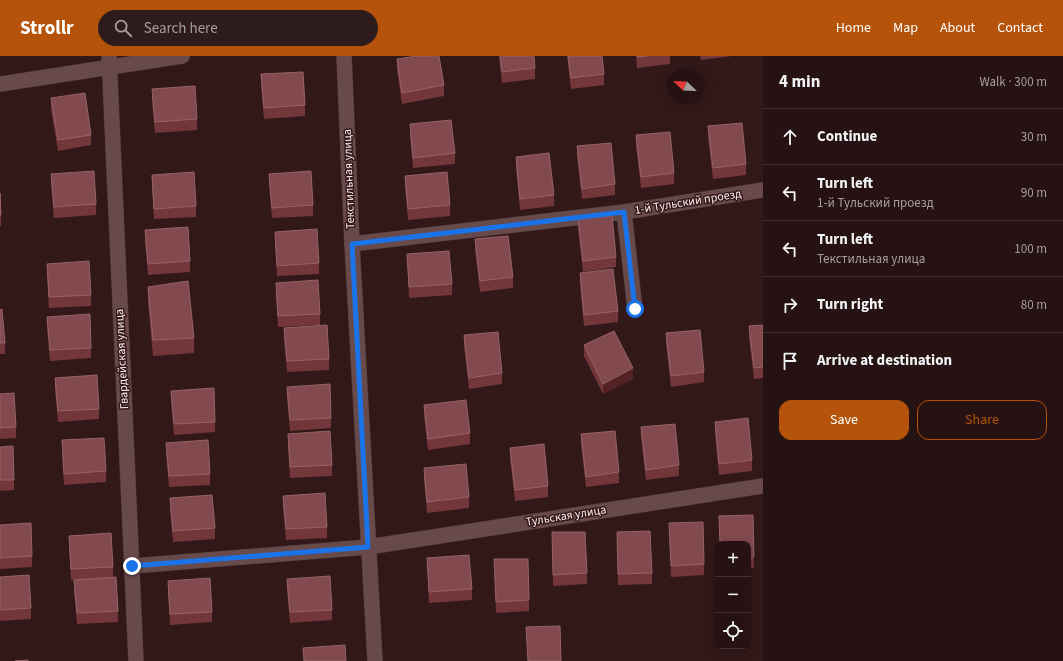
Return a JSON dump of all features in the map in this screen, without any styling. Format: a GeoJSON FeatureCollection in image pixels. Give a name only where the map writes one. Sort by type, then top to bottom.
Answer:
{"type":"FeatureCollection","features":[{"type":"Feature","properties":{"kind":"street"},"geometry":{"type":"LineString","coordinates":[[0,84],[109,61],[182,56]]}},
{"type":"Feature","properties":{"kind":"street","name":"Текстильная улица"},"geometry":{"type":"LineString","coordinates":[[344,56],[368,547],[376,661]]}},
{"type":"Feature","properties":{"kind":"street","name":"Гвардейская улица"},"geometry":{"type":"LineString","coordinates":[[109,61],[136,661]]}},
{"type":"Feature","properties":{"kind":"street","name":"1-й Тульский проезд"},"geometry":{"type":"LineString","coordinates":[[352,244],[624,212],[763,190]]}},
{"type":"Feature","properties":{"kind":"street"},"geometry":{"type":"LineString","coordinates":[[624,212],[635,309]]}},
{"type":"Feature","properties":{"kind":"street","name":"Тульская улица"},"geometry":{"type":"LineString","coordinates":[[132,566],[368,547],[763,486]]}},
{"type":"Feature","properties":{"kind":"building"},"geometry":{"type":"Polygon","coordinates":[[[417,56],[439,56],[444,85],[402,93],[397,59],[417,56]]]}},
{"type":"Feature","properties":{"kind":"building"},"geometry":{"type":"Polygon","coordinates":[[[500,56],[534,56],[535,68],[502,72],[500,56]]]}},
{"type":"Feature","properties":{"kind":"building"},"geometry":{"type":"Polygon","coordinates":[[[568,56],[602,56],[604,74],[571,78],[568,56]]]}},
{"type":"Feature","properties":{"kind":"building"},"geometry":{"type":"Polygon","coordinates":[[[303,72],[305,105],[264,108],[261,74],[303,72]]]}},
{"type":"Feature","properties":{"kind":"building"},"geometry":{"type":"Polygon","coordinates":[[[195,86],[197,119],[155,122],[152,89],[195,86]]]}},
{"type":"Feature","properties":{"kind":"building"},"geometry":{"type":"Polygon","coordinates":[[[85,93],[91,135],[58,140],[51,98],[85,93]]]}},
{"type":"Feature","properties":{"kind":"building"},"geometry":{"type":"Polygon","coordinates":[[[451,120],[455,153],[413,158],[410,124],[451,120]]]}},
{"type":"Feature","properties":{"kind":"building"},"geometry":{"type":"Polygon","coordinates":[[[742,123],[746,164],[713,168],[708,126],[742,123]]]}},
{"type":"Feature","properties":{"kind":"building"},"geometry":{"type":"Polygon","coordinates":[[[670,132],[674,173],[641,177],[636,135],[670,132]]]}},
{"type":"Feature","properties":{"kind":"building"},"geometry":{"type":"Polygon","coordinates":[[[611,143],[615,184],[582,189],[577,146],[611,143]]]}},
{"type":"Feature","properties":{"kind":"building"},"geometry":{"type":"Polygon","coordinates":[[[549,153],[554,195],[520,199],[516,157],[549,153]]]}},
{"type":"Feature","properties":{"kind":"building"},"geometry":{"type":"Polygon","coordinates":[[[94,171],[96,204],[54,207],[51,174],[94,171]]]}},
{"type":"Feature","properties":{"kind":"building"},"geometry":{"type":"Polygon","coordinates":[[[311,171],[313,205],[272,208],[269,174],[311,171]]]}},
{"type":"Feature","properties":{"kind":"building"},"geometry":{"type":"Polygon","coordinates":[[[194,172],[196,206],[154,209],[152,175],[194,172]]]}},
{"type":"Feature","properties":{"kind":"building"},"geometry":{"type":"Polygon","coordinates":[[[447,172],[450,205],[408,209],[405,176],[447,172]]]}},
{"type":"Feature","properties":{"kind":"building"},"geometry":{"type":"Polygon","coordinates":[[[0,193],[1,215],[0,215],[0,193]]]}},
{"type":"Feature","properties":{"kind":"building"},"geometry":{"type":"Polygon","coordinates":[[[612,215],[616,257],[583,261],[578,219],[612,215]]]}},
{"type":"Feature","properties":{"kind":"building"},"geometry":{"type":"Polygon","coordinates":[[[188,227],[190,261],[148,264],[145,230],[188,227]]]}},
{"type":"Feature","properties":{"kind":"building"},"geometry":{"type":"Polygon","coordinates":[[[317,229],[319,263],[277,266],[275,232],[317,229]]]}},
{"type":"Feature","properties":{"kind":"building"},"geometry":{"type":"Polygon","coordinates":[[[508,236],[513,277],[480,281],[475,239],[508,236]]]}},
{"type":"Feature","properties":{"kind":"building"},"geometry":{"type":"Polygon","coordinates":[[[449,251],[452,284],[409,287],[407,254],[449,251]]]}},
{"type":"Feature","properties":{"kind":"building"},"geometry":{"type":"Polygon","coordinates":[[[89,261],[91,295],[49,297],[47,264],[89,261]]]}},
{"type":"Feature","properties":{"kind":"building"},"geometry":{"type":"Polygon","coordinates":[[[613,269],[618,311],[584,315],[580,273],[613,269]]]}},
{"type":"Feature","properties":{"kind":"building"},"geometry":{"type":"Polygon","coordinates":[[[318,280],[320,314],[278,316],[276,283],[318,280]]]}},
{"type":"Feature","properties":{"kind":"building"},"geometry":{"type":"Polygon","coordinates":[[[188,281],[194,338],[153,340],[148,287],[188,281]]]}},
{"type":"Feature","properties":{"kind":"building"},"geometry":{"type":"Polygon","coordinates":[[[2,309],[5,343],[0,343],[0,310],[2,309]]]}},
{"type":"Feature","properties":{"kind":"building"},"geometry":{"type":"Polygon","coordinates":[[[90,314],[91,348],[50,350],[47,317],[90,314]]]}},
{"type":"Feature","properties":{"kind":"building"},"geometry":{"type":"Polygon","coordinates":[[[327,325],[329,359],[287,361],[284,328],[327,325]]]}},
{"type":"Feature","properties":{"kind":"building"},"geometry":{"type":"Polygon","coordinates":[[[763,325],[763,367],[754,368],[749,326],[763,325]]]}},
{"type":"Feature","properties":{"kind":"building"},"geometry":{"type":"Polygon","coordinates":[[[700,330],[704,372],[671,376],[666,333],[700,330]]]}},
{"type":"Feature","properties":{"kind":"building"},"geometry":{"type":"Polygon","coordinates":[[[614,331],[633,368],[603,384],[584,345],[614,331]]]}},
{"type":"Feature","properties":{"kind":"building"},"geometry":{"type":"Polygon","coordinates":[[[498,332],[502,373],[469,378],[464,335],[498,332]]]}},
{"type":"Feature","properties":{"kind":"building"},"geometry":{"type":"Polygon","coordinates":[[[97,375],[99,409],[58,411],[55,378],[97,375]]]}},
{"type":"Feature","properties":{"kind":"building"},"geometry":{"type":"Polygon","coordinates":[[[330,384],[331,418],[290,420],[287,387],[330,384]]]}},
{"type":"Feature","properties":{"kind":"building"},"geometry":{"type":"Polygon","coordinates":[[[214,388],[215,422],[174,424],[171,391],[214,388]]]}},
{"type":"Feature","properties":{"kind":"building"},"geometry":{"type":"Polygon","coordinates":[[[14,393],[16,427],[0,428],[0,394],[14,393]]]}},
{"type":"Feature","properties":{"kind":"building"},"geometry":{"type":"Polygon","coordinates":[[[466,400],[470,433],[428,439],[424,405],[466,400]]]}},
{"type":"Feature","properties":{"kind":"building"},"geometry":{"type":"Polygon","coordinates":[[[748,418],[752,460],[719,464],[715,422],[748,418]]]}},
{"type":"Feature","properties":{"kind":"building"},"geometry":{"type":"Polygon","coordinates":[[[675,424],[679,465],[646,470],[641,427],[675,424]]]}},
{"type":"Feature","properties":{"kind":"building"},"geometry":{"type":"Polygon","coordinates":[[[330,431],[332,465],[290,467],[288,434],[330,431]]]}},
{"type":"Feature","properties":{"kind":"building"},"geometry":{"type":"Polygon","coordinates":[[[615,431],[619,472],[586,477],[581,434],[615,431]]]}},
{"type":"Feature","properties":{"kind":"building"},"geometry":{"type":"Polygon","coordinates":[[[104,438],[106,471],[64,474],[62,440],[104,438]]]}},
{"type":"Feature","properties":{"kind":"building"},"geometry":{"type":"Polygon","coordinates":[[[208,440],[210,474],[169,476],[166,443],[208,440]]]}},
{"type":"Feature","properties":{"kind":"building"},"geometry":{"type":"Polygon","coordinates":[[[544,444],[548,486],[515,490],[510,448],[544,444]]]}},
{"type":"Feature","properties":{"kind":"building"},"geometry":{"type":"Polygon","coordinates":[[[13,446],[14,480],[0,480],[0,447],[13,446]]]}},
{"type":"Feature","properties":{"kind":"building"},"geometry":{"type":"Polygon","coordinates":[[[466,464],[469,497],[427,502],[424,468],[466,464]]]}},
{"type":"Feature","properties":{"kind":"building"},"geometry":{"type":"Polygon","coordinates":[[[325,493],[327,527],[286,529],[283,496],[325,493]]]}},
{"type":"Feature","properties":{"kind":"building"},"geometry":{"type":"Polygon","coordinates":[[[212,495],[215,528],[173,531],[170,498],[212,495]]]}},
{"type":"Feature","properties":{"kind":"building"},"geometry":{"type":"Polygon","coordinates":[[[753,515],[754,557],[751,557],[751,541],[720,541],[719,516],[753,515]]]}},
{"type":"Feature","properties":{"kind":"building"},"geometry":{"type":"Polygon","coordinates":[[[703,522],[704,564],[671,566],[669,523],[703,522]]]}},
{"type":"Feature","properties":{"kind":"building"},"geometry":{"type":"Polygon","coordinates":[[[31,523],[32,556],[0,558],[0,525],[31,523]]]}},
{"type":"Feature","properties":{"kind":"building"},"geometry":{"type":"Polygon","coordinates":[[[650,531],[652,573],[618,574],[617,532],[650,531]]]}},
{"type":"Feature","properties":{"kind":"building"},"geometry":{"type":"Polygon","coordinates":[[[552,532],[585,532],[587,573],[553,575],[552,532]]]}},
{"type":"Feature","properties":{"kind":"building"},"geometry":{"type":"Polygon","coordinates":[[[111,533],[113,567],[71,569],[69,536],[111,533]]]}},
{"type":"Feature","properties":{"kind":"building"},"geometry":{"type":"Polygon","coordinates":[[[469,555],[472,589],[429,592],[427,558],[469,555]]]}},
{"type":"Feature","properties":{"kind":"building"},"geometry":{"type":"Polygon","coordinates":[[[494,559],[528,559],[529,600],[496,602],[494,559]]]}},
{"type":"Feature","properties":{"kind":"building"},"geometry":{"type":"Polygon","coordinates":[[[29,575],[31,608],[0,610],[0,577],[29,575]]]}},
{"type":"Feature","properties":{"kind":"building"},"geometry":{"type":"Polygon","coordinates":[[[330,576],[332,610],[290,612],[287,579],[330,576]]]}},
{"type":"Feature","properties":{"kind":"building"},"geometry":{"type":"Polygon","coordinates":[[[116,577],[118,611],[77,613],[74,580],[116,577]]]}},
{"type":"Feature","properties":{"kind":"building"},"geometry":{"type":"Polygon","coordinates":[[[210,578],[212,612],[170,614],[168,581],[210,578]]]}},
{"type":"Feature","properties":{"kind":"building"},"geometry":{"type":"Polygon","coordinates":[[[560,626],[561,661],[528,661],[526,627],[560,626]]]}},
{"type":"Feature","properties":{"kind":"building"},"geometry":{"type":"Polygon","coordinates":[[[345,645],[346,661],[304,661],[303,648],[345,645]]]}},
{"type":"Feature","properties":{"kind":"route"},"geometry":{"type":"LineString","coordinates":[[132,566],[368,547],[352,244],[624,212],[635,309]]}}]}
